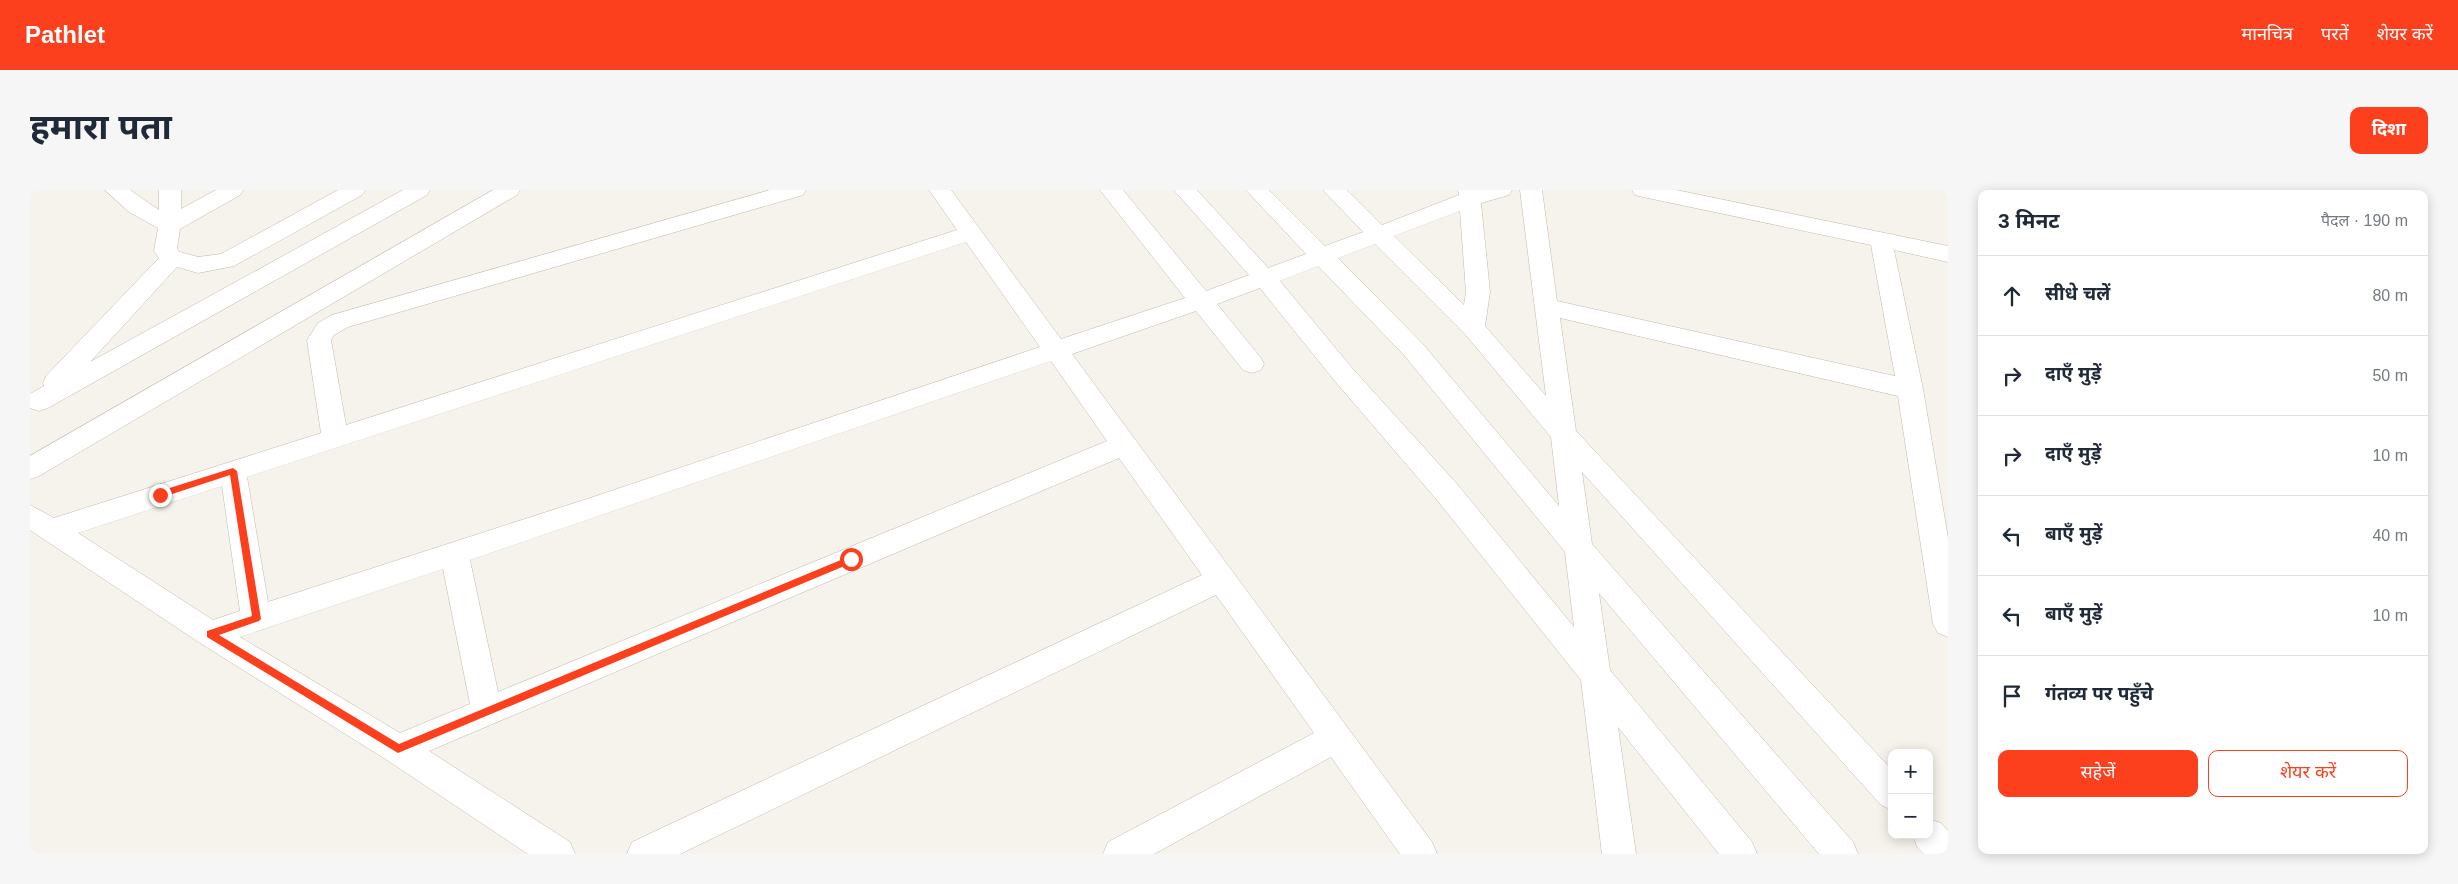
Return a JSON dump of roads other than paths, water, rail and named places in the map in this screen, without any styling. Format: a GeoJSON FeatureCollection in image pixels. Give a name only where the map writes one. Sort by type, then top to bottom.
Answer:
{"type":"FeatureCollection","features":[{"type":"Feature","properties":{"kind":"street"},"geometry":{"type":"LineString","coordinates":[[116,190],[137,207],[170,225]]}},
{"type":"Feature","properties":{"kind":"street"},"geometry":{"type":"LineString","coordinates":[[170,190],[170,225],[165,251],[172,258],[198,265],[226,261],[354,190]]}},
{"type":"Feature","properties":{"kind":"street"},"geometry":{"type":"LineString","coordinates":[[170,225],[232,190]]}},
{"type":"Feature","properties":{"kind":"street"},"geometry":{"type":"LineString","coordinates":[[34,406],[419,190]]}},
{"type":"Feature","properties":{"kind":"street"},"geometry":{"type":"LineString","coordinates":[[30,469],[509,190]]}},
{"type":"Feature","properties":{"kind":"street"},"geometry":{"type":"LineString","coordinates":[[335,438],[318,340],[326,329],[340,321],[795,190]]}},
{"type":"Feature","properties":{"kind":"street"},"geometry":{"type":"LineString","coordinates":[[940,190],[1336,738],[1414,852]]}},
{"type":"Feature","properties":{"kind":"street"},"geometry":{"type":"LineString","coordinates":[[1111,190],[1252,364]]}},
{"type":"Feature","properties":{"kind":"street"},"geometry":{"type":"LineString","coordinates":[[1185,190],[1265,278],[1343,374],[1447,492],[1740,854]]}},
{"type":"Feature","properties":{"kind":"street"},"geometry":{"type":"LineString","coordinates":[[1257,190],[1413,349],[1578,548],[1841,854]]}},
{"type":"Feature","properties":{"kind":"street"},"geometry":{"type":"LineString","coordinates":[[1334,190],[1473,328],[1562,434],[1888,790]]}},
{"type":"Feature","properties":{"kind":"street"},"geometry":{"type":"LineString","coordinates":[[210,634],[454,554],[1265,278],[1469,195],[1501,190]]}},
{"type":"Feature","properties":{"kind":"street"},"geometry":{"type":"LineString","coordinates":[[1531,190],[1562,434],[1622,848]]}},
{"type":"Feature","properties":{"kind":"street"},"geometry":{"type":"LineString","coordinates":[[1643,190],[1948,254]]}},
{"type":"Feature","properties":{"kind":"street"},"geometry":{"type":"LineString","coordinates":[[1469,195],[1478,292],[1473,328]]}},
{"type":"Feature","properties":{"kind":"street"},"geometry":{"type":"LineString","coordinates":[[40,523],[233,471],[971,233]]}},
{"type":"Feature","properties":{"kind":"street"},"geometry":{"type":"LineString","coordinates":[[1881,240],[1910,390],[1948,624]]}},
{"type":"Feature","properties":{"kind":"street"},"geometry":{"type":"LineString","coordinates":[[34,406],[172,258]]}},
{"type":"Feature","properties":{"kind":"street"},"geometry":{"type":"LineString","coordinates":[[1545,306],[1910,390]]}},
{"type":"Feature","properties":{"kind":"street"},"geometry":{"type":"LineString","coordinates":[[398,748],[1124,445]]}},
{"type":"Feature","properties":{"kind":"street"},"geometry":{"type":"LineString","coordinates":[[233,471],[256,619]]}},
{"type":"Feature","properties":{"kind":"street"},"geometry":{"type":"LineString","coordinates":[[40,523],[210,634],[398,748],[558,854]]}},
{"type":"Feature","properties":{"kind":"street"},"geometry":{"type":"LineString","coordinates":[[454,554],[487,711]]}},
{"type":"Feature","properties":{"kind":"street"},"geometry":{"type":"LineString","coordinates":[[644,854],[1221,579]]}},
{"type":"Feature","properties":{"kind":"street"},"geometry":{"type":"LineString","coordinates":[[1120,854],[1336,738]]}},
{"type":"Feature","properties":{"kind":"street"},"geometry":{"type":"LineString","coordinates":[[1933,839],[1947,854]]}}]}
